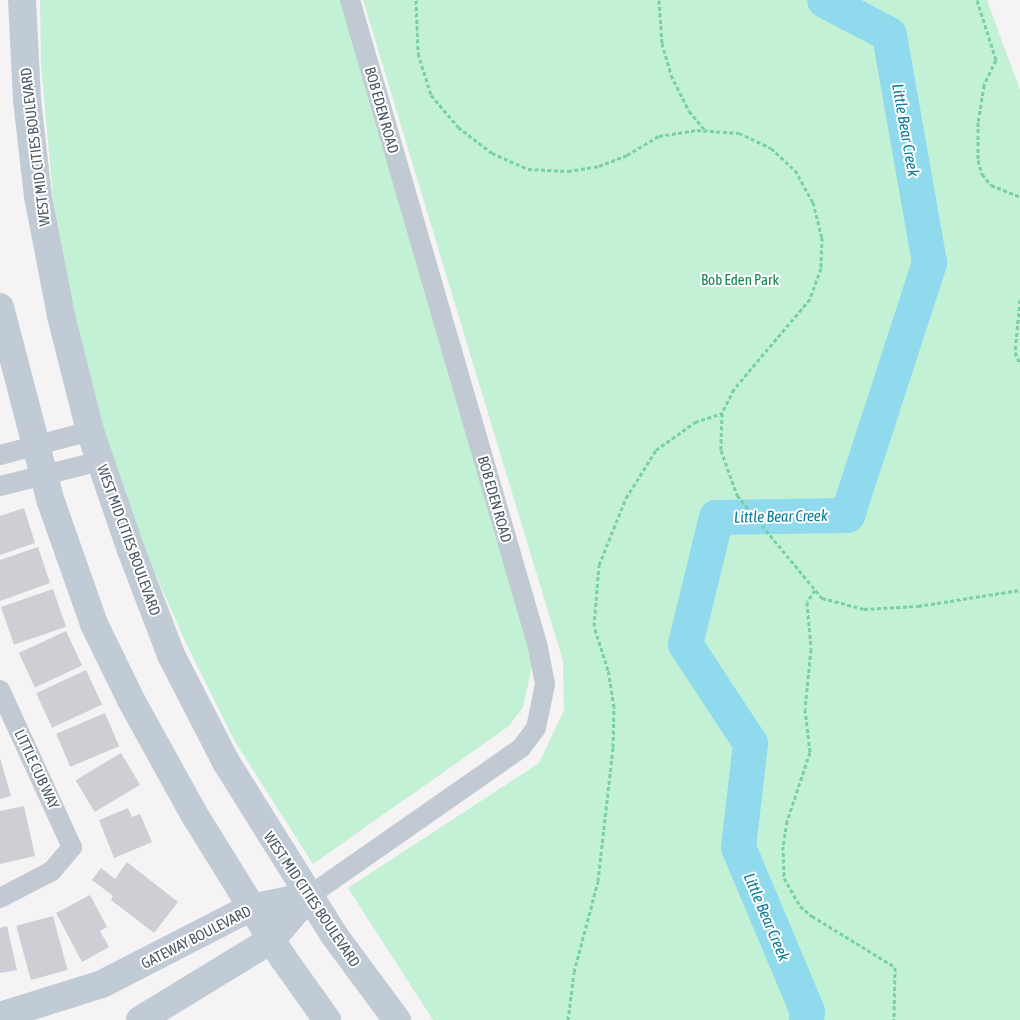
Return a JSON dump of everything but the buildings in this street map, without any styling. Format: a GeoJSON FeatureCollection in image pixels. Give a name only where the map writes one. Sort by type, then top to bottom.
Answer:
{"type":"FeatureCollection","features":[{"type":"Feature","properties":{"kind":"main road","name":"WEST MID CITIES BOULEVARD"},"geometry":{"type":"LineString","coordinates":[[22,0],[27,100],[38,196],[61,316],[90,431],[171,655],[226,762],[309,896],[397,1020]]}},
{"type":"Feature","properties":{"kind":"main road"},"geometry":{"type":"LineString","coordinates":[[0,307],[34,446],[98,632],[185,798],[250,908],[327,1020]]}},
{"type":"Feature","properties":{"kind":"main road","name":"GATEWAY BOULEVARD"},"geometry":{"type":"LineString","coordinates":[[0,1016],[102,984],[250,908],[309,896]]}},
{"type":"Feature","properties":{"kind":"main road"},"geometry":{"type":"LineString","coordinates":[[140,1020],[271,940],[309,896]]}},
{"type":"Feature","properties":{"kind":"street","name":"BOB EDEN ROAD"},"geometry":{"type":"LineString","coordinates":[[309,896],[521,748],[536,728],[544,684],[538,647],[350,0]]}},
{"type":"Feature","properties":{"kind":"street"},"geometry":{"type":"LineString","coordinates":[[0,455],[90,431]]}},
{"type":"Feature","properties":{"kind":"street"},"geometry":{"type":"LineString","coordinates":[[0,486],[100,461]]}},
{"type":"Feature","properties":{"kind":"street","name":"LITTLE CUB WAY"},"geometry":{"type":"LineString","coordinates":[[0,898],[52,871],[72,847],[45,783],[2,700]]}},
{"type":"Feature","properties":{"kind":"path"},"geometry":{"type":"LineString","coordinates":[[416,0],[418,53],[431,95],[458,127],[492,153],[528,169],[568,171],[599,166],[627,155],[659,136],[705,130],[739,133],[771,148],[796,170],[813,202],[822,236],[821,268],[810,299],[734,389],[722,413],[721,450],[737,495],[777,548],[822,598],[864,609],[918,606],[1020,590]]}},
{"type":"Feature","properties":{"kind":"path"},"geometry":{"type":"LineString","coordinates":[[659,0],[662,42],[671,76],[689,111],[705,130]]}},
{"type":"Feature","properties":{"kind":"path"},"geometry":{"type":"LineString","coordinates":[[977,0],[996,60],[982,94],[978,122],[978,160],[982,174],[991,186],[1020,197]]}},
{"type":"Feature","properties":{"kind":"path"},"geometry":{"type":"LineString","coordinates":[[1020,300],[1015,352],[1020,364]]}},
{"type":"Feature","properties":{"kind":"path"},"geometry":{"type":"LineString","coordinates":[[568,1020],[574,972],[598,881],[613,747],[614,707],[608,670],[594,626],[599,565],[626,498],[656,450],[695,422],[722,413]]}},
{"type":"Feature","properties":{"kind":"path"},"geometry":{"type":"LineString","coordinates":[[815,590],[807,602],[811,649],[805,709],[810,752],[787,821],[783,846],[784,878],[800,906],[812,916],[894,967],[894,1020]]}},
{"type":"Feature","properties":{"kind":"green space"},"geometry":{"type":"Polygon","coordinates":[[[40,0],[342,0],[526,630],[532,666],[523,707],[509,726],[313,864],[234,740],[185,641],[139,537],[109,450],[74,313],[53,197],[41,65],[40,0]]]}},
{"type":"Feature","properties":{"kind":"green space","name":"Bob Eden Park"},"geometry":{"type":"Polygon","coordinates":[[[363,0],[987,0],[1020,90],[1020,1020],[433,1020],[348,888],[539,763],[564,710],[563,661],[363,0]]]}},
{"type":"Feature","properties":{"kind":"waterway","name":"Little Bear Creek"},"geometry":{"type":"LineString","coordinates":[[806,1020],[807,1011],[738,847],[750,743],[685,644],[716,517],[847,515],[929,262],[889,34],[824,0]]}}]}
